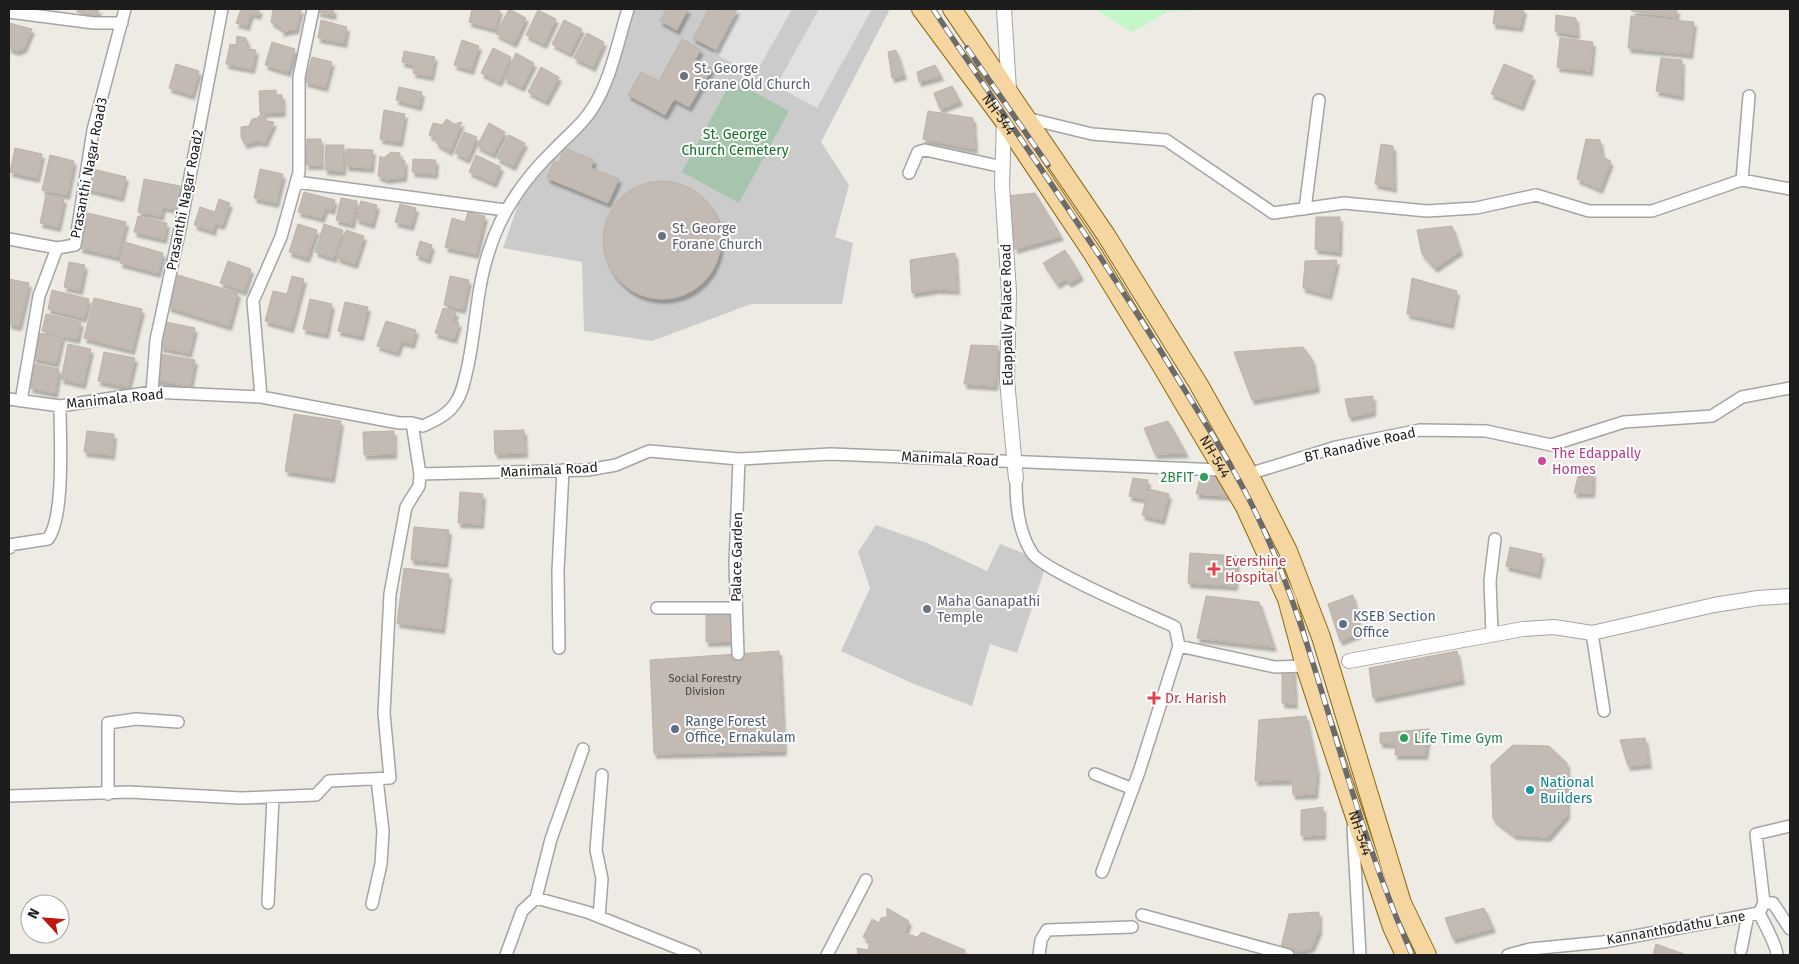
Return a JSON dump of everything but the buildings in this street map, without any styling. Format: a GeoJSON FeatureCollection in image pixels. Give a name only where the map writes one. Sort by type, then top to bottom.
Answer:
{"type":"FeatureCollection","features":[{"type":"Feature","properties":{"kind":"main road","name":"NH-544"},"geometry":{"type":"LineString","coordinates":[[921,9],[1004,121],[1098,263],[1245,507],[1287,599],[1306,666],[1353,811],[1392,927],[1405,955]]}},
{"type":"Feature","properties":{"kind":"main road","name":"NH-544"},"geometry":{"type":"LineString","coordinates":[[952,9],[1005,84],[1106,235],[1199,385],[1249,474],[1288,551],[1321,637],[1402,903],[1427,955]]}},
{"type":"Feature","properties":{"kind":"main road"},"geometry":{"type":"LineString","coordinates":[[984,94],[1005,84]]}},
{"type":"Feature","properties":{"kind":"main road"},"geometry":{"type":"LineString","coordinates":[[1353,811],[1371,801]]}},
{"type":"Feature","properties":{"kind":"street","name":"Prasanthi Nagar Road3"},"geometry":{"type":"LineString","coordinates":[[21,400],[39,296],[57,248],[75,245],[93,130],[125,9]]}},
{"type":"Feature","properties":{"kind":"street","name":"Prasanthi Nagar Road2"},"geometry":{"type":"LineString","coordinates":[[152,392],[156,340],[180,229],[222,9]]}},
{"type":"Feature","properties":{"kind":"street"},"geometry":{"type":"LineString","coordinates":[[260,397],[253,302],[282,237],[297,182],[299,172],[298,77],[313,9]]}},
{"type":"Feature","properties":{"kind":"street","name":"Manimala Road"},"geometry":{"type":"LineString","coordinates":[[9,399],[60,406],[152,392],[260,397],[423,426],[438,419],[454,406],[462,390],[475,334],[488,252],[505,210],[537,167],[582,123],[593,108],[600,94],[628,9]]}},
{"type":"Feature","properties":{"kind":"street"},"geometry":{"type":"LineString","coordinates":[[1004,9],[1005,84]]}},
{"type":"Feature","properties":{"kind":"street"},"geometry":{"type":"LineString","coordinates":[[9,12],[94,23],[122,23]]}},
{"type":"Feature","properties":{"kind":"street"},"geometry":{"type":"LineString","coordinates":[[1742,180],[1749,96]]}},
{"type":"Feature","properties":{"kind":"street"},"geometry":{"type":"LineString","coordinates":[[1305,209],[1319,100]]}},
{"type":"Feature","properties":{"kind":"street"},"geometry":{"type":"LineString","coordinates":[[1026,118],[1092,134],[1166,140],[1273,213],[1344,203],[1427,211],[1476,208],[1536,195],[1589,211],[1652,212],[1742,180],[1790,189]]}},
{"type":"Feature","properties":{"kind":"street","name":"Edappally Palace Road"},"geometry":{"type":"LineString","coordinates":[[1004,121],[1002,185],[1009,292],[1007,380],[1016,479]]}},
{"type":"Feature","properties":{"kind":"street"},"geometry":{"type":"LineString","coordinates":[[909,173],[918,152],[925,150],[1003,167]]}},
{"type":"Feature","properties":{"kind":"street"},"geometry":{"type":"LineString","coordinates":[[297,182],[505,210]]}},
{"type":"Feature","properties":{"kind":"street"},"geometry":{"type":"LineString","coordinates":[[9,239],[57,248]]}},
{"type":"Feature","properties":{"kind":"street","name":"BT Ranadive Road"},"geometry":{"type":"LineString","coordinates":[[1221,470],[1249,474],[1336,447],[1420,430],[1486,431],[1550,445],[1624,422],[1712,416],[1742,397],[1790,388]]}},
{"type":"Feature","properties":{"kind":"street"},"geometry":{"type":"LineString","coordinates":[[9,548],[9,545],[48,539],[53,533],[57,522],[60,466],[60,406]]}},
{"type":"Feature","properties":{"kind":"street"},"geometry":{"type":"LineString","coordinates":[[9,796],[129,792],[241,798],[316,795],[329,781],[390,778],[384,713],[390,594],[406,507],[419,486],[420,474],[412,423]]}},
{"type":"Feature","properties":{"kind":"street","name":"Manimala Road"},"geometry":{"type":"LineString","coordinates":[[420,474],[563,470],[616,465],[649,451],[739,459],[830,454],[1221,470]]}},
{"type":"Feature","properties":{"kind":"street","name":"Palace Garden"},"geometry":{"type":"LineString","coordinates":[[738,654],[735,564],[739,459]]}},
{"type":"Feature","properties":{"kind":"street"},"geometry":{"type":"LineString","coordinates":[[559,648],[558,571],[563,470]]}},
{"type":"Feature","properties":{"kind":"street"},"geometry":{"type":"LineString","coordinates":[[1016,479],[1019,521],[1032,554],[1058,572],[1175,627],[1179,646],[1133,789],[1102,872]]}},
{"type":"Feature","properties":{"kind":"street"},"geometry":{"type":"LineString","coordinates":[[1492,633],[1490,581],[1495,539]]}},
{"type":"Feature","properties":{"kind":"street"},"geometry":{"type":"LineString","coordinates":[[1329,663],[1349,661],[1492,633],[1554,627],[1592,633],[1714,605],[1758,598],[1790,596]]}},
{"type":"Feature","properties":{"kind":"street"},"geometry":{"type":"LineString","coordinates":[[657,608],[736,608]]}},
{"type":"Feature","properties":{"kind":"street"},"geometry":{"type":"LineString","coordinates":[[1592,633],[1604,710]]}},
{"type":"Feature","properties":{"kind":"street"},"geometry":{"type":"LineString","coordinates":[[1179,646],[1274,667],[1306,666]]}},
{"type":"Feature","properties":{"kind":"street"},"geometry":{"type":"LineString","coordinates":[[108,794],[108,723],[136,719],[178,722]]}},
{"type":"Feature","properties":{"kind":"street"},"geometry":{"type":"LineString","coordinates":[[506,955],[522,911],[536,898],[551,839],[583,749]]}},
{"type":"Feature","properties":{"kind":"street"},"geometry":{"type":"LineString","coordinates":[[1095,774],[1133,789]]}},
{"type":"Feature","properties":{"kind":"street"},"geometry":{"type":"LineString","coordinates":[[599,917],[602,879],[596,850],[602,775]]}},
{"type":"Feature","properties":{"kind":"street"},"geometry":{"type":"LineString","coordinates":[[372,904],[380,864],[383,831],[377,779]]}},
{"type":"Feature","properties":{"kind":"street"},"geometry":{"type":"LineString","coordinates":[[268,903],[273,797]]}},
{"type":"Feature","properties":{"kind":"street"},"geometry":{"type":"LineString","coordinates":[[1353,811],[1360,955]]}},
{"type":"Feature","properties":{"kind":"street"},"geometry":{"type":"LineString","coordinates":[[1741,950],[1757,911],[1756,834],[1790,826]]}},
{"type":"Feature","properties":{"kind":"street"},"geometry":{"type":"LineString","coordinates":[[827,955],[866,880]]}},
{"type":"Feature","properties":{"kind":"street"},"geometry":{"type":"LineString","coordinates":[[536,898],[599,917],[695,955]]}},
{"type":"Feature","properties":{"kind":"street"},"geometry":{"type":"LineString","coordinates":[[1757,911],[1773,903],[1790,929]]}},
{"type":"Feature","properties":{"kind":"street"},"geometry":{"type":"LineString","coordinates":[[1757,911],[1777,950],[1777,955]]}},
{"type":"Feature","properties":{"kind":"street","name":"Kannanthodathu Lane"},"geometry":{"type":"LineString","coordinates":[[1508,955],[1530,949],[1603,942],[1757,911]]}},
{"type":"Feature","properties":{"kind":"street"},"geometry":{"type":"LineString","coordinates":[[1142,915],[1288,955]]}},
{"type":"Feature","properties":{"kind":"street"},"geometry":{"type":"LineString","coordinates":[[1039,955],[1041,940],[1047,930],[1132,927]]}},
{"type":"Feature","properties":{"kind":"shaded area"},"geometry":{"type":"Polygon","coordinates":[[[634,9],[890,9],[821,142],[849,185],[835,237],[853,243],[842,304],[751,304],[652,341],[584,331],[582,262],[503,248],[526,182],[589,112],[634,9]]]}},
{"type":"Feature","properties":{"kind":"shaded area"},"geometry":{"type":"Polygon","coordinates":[[[737,9],[792,9],[755,75],[713,53],[737,9]]]}},
{"type":"Feature","properties":{"kind":"shaded area"},"geometry":{"type":"Polygon","coordinates":[[[819,9],[872,9],[817,108],[776,86],[819,9]]]}},
{"type":"Feature","properties":{"kind":"shaded area"},"geometry":{"type":"Polygon","coordinates":[[[876,525],[927,543],[987,571],[1000,544],[1047,562],[1017,653],[990,644],[972,706],[914,684],[841,651],[870,588],[858,552],[876,525]]]}},
{"type":"Feature","properties":{"kind":"green space"},"geometry":{"type":"Polygon","coordinates":[[[1095,9],[1224,9],[1167,12],[1132,32],[1095,9]]]}},
{"type":"Feature","properties":{"kind":"green space","name":"St. George Church Cemetery"},"geometry":{"type":"Polygon","coordinates":[[[732,80],[789,111],[739,203],[682,172],[732,80]]]}},
{"type":"Feature","properties":{"kind":"railway"},"geometry":{"type":"LineString","coordinates":[[933,9],[1147,329],[1216,440],[1252,505],[1283,575],[1296,611],[1366,835],[1412,955]]}},
{"type":"Feature","properties":{"kind":"railway"},"geometry":{"type":"LineString","coordinates":[[967,48],[1048,165]]}},
{"type":"Feature","properties":{"kind":"place","name":"St. George Forane Old Church"},"geometry":{"type":"Point","coordinates":[684,76]}},
{"type":"Feature","properties":{"kind":"place","name":"St. George Forane Church"},"geometry":{"type":"Point","coordinates":[662,236]}},
{"type":"Feature","properties":{"kind":"place","name":"The Edappally Homes"},"geometry":{"type":"Point","coordinates":[1542,461]}},
{"type":"Feature","properties":{"kind":"place","name":"2BFIT"},"geometry":{"type":"Point","coordinates":[1204,477]}},
{"type":"Feature","properties":{"kind":"place","name":"Evershine Hospital"},"geometry":{"type":"Point","coordinates":[1214,569]}},
{"type":"Feature","properties":{"kind":"place","name":"Maha Ganapathi Temple"},"geometry":{"type":"Point","coordinates":[927,609]}},
{"type":"Feature","properties":{"kind":"place","name":"KSEB Section Office"},"geometry":{"type":"Point","coordinates":[1343,624]}},
{"type":"Feature","properties":{"kind":"place","name":"Dr. Harish"},"geometry":{"type":"Point","coordinates":[1154,698]}},
{"type":"Feature","properties":{"kind":"place","name":"Range Forest Office, Ernakulam"},"geometry":{"type":"Point","coordinates":[675,729]}},
{"type":"Feature","properties":{"kind":"place","name":"Life Time Gym"},"geometry":{"type":"Point","coordinates":[1404,738]}},
{"type":"Feature","properties":{"kind":"place","name":"National Builders"},"geometry":{"type":"Point","coordinates":[1530,790]}}]}
